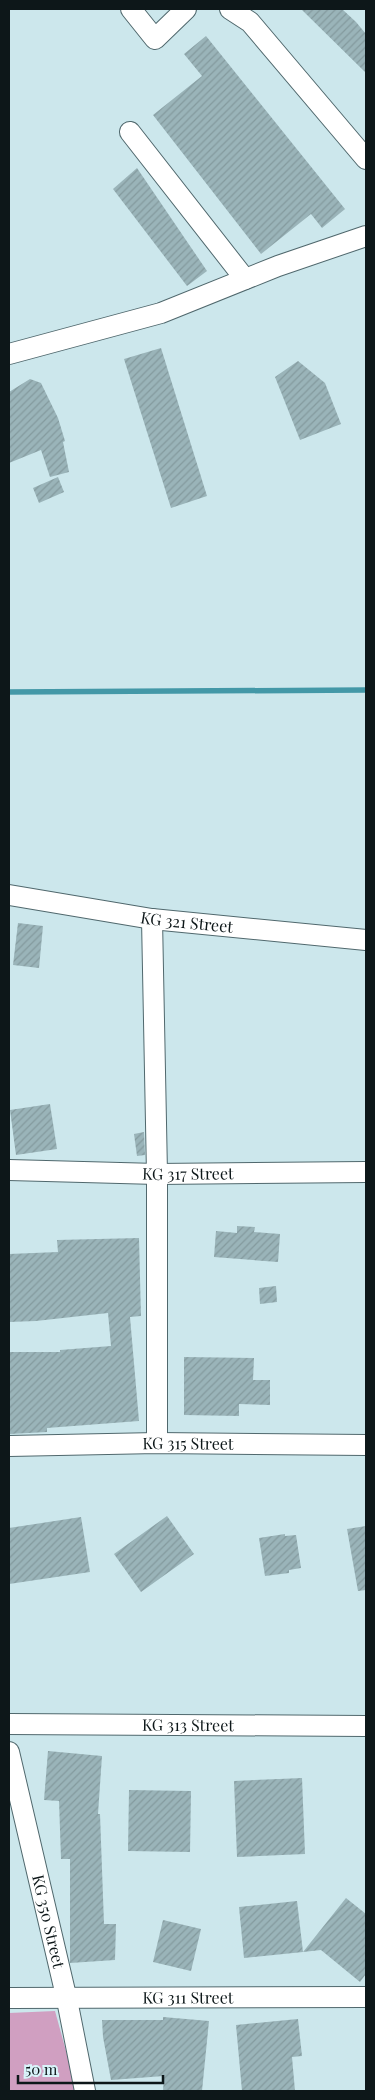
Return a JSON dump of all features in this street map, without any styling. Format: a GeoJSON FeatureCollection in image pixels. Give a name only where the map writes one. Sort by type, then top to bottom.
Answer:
{"type":"FeatureCollection","features":[{"type":"Feature","properties":{"kind":"street"},"geometry":{"type":"LineString","coordinates":[[131,9],[155,39],[186,9]]}},
{"type":"Feature","properties":{"kind":"street"},"geometry":{"type":"LineString","coordinates":[[230,9],[250,22],[366,159]]}},
{"type":"Feature","properties":{"kind":"street"},"geometry":{"type":"LineString","coordinates":[[130,132],[245,279]]}},
{"type":"Feature","properties":{"kind":"street"},"geometry":{"type":"LineString","coordinates":[[9,354],[161,313],[245,279],[366,236]]}},
{"type":"Feature","properties":{"kind":"street","name":"KG 321 Street"},"geometry":{"type":"LineString","coordinates":[[10,891],[152,919],[366,940]]}},
{"type":"Feature","properties":{"kind":"street"},"geometry":{"type":"LineString","coordinates":[[152,919],[158,1174],[156,1443]]}},
{"type":"Feature","properties":{"kind":"street","name":"KG 317 Street"},"geometry":{"type":"LineString","coordinates":[[9,1170],[158,1174],[366,1172]]}},
{"type":"Feature","properties":{"kind":"street","name":"KG 315 Street"},"geometry":{"type":"LineString","coordinates":[[9,1446],[156,1443],[366,1446]]}},
{"type":"Feature","properties":{"kind":"street","name":"KG 313 Street"},"geometry":{"type":"LineString","coordinates":[[9,1724],[366,1726]]}},
{"type":"Feature","properties":{"kind":"street","name":"KG 350 Street"},"geometry":{"type":"LineString","coordinates":[[9,1752],[67,2000],[85,2091]]}},
{"type":"Feature","properties":{"kind":"street","name":"KG 311 Street"},"geometry":{"type":"LineString","coordinates":[[9,1998],[67,2000],[366,1997]]}},
{"type":"Feature","properties":{"kind":"shaded area"},"geometry":{"type":"Polygon","coordinates":[[[55,2011],[77,2091],[9,2091],[9,2013],[55,2011]]]}},
{"type":"Feature","properties":{"kind":"building"},"geometry":{"type":"Polygon","coordinates":[[[301,9],[342,9],[356,22],[366,34],[366,73],[301,9]]]}},
{"type":"Feature","properties":{"kind":"building"},"geometry":{"type":"Polygon","coordinates":[[[206,36],[345,209],[322,228],[311,214],[261,254],[153,115],[202,76],[184,54],[206,36]]]}},
{"type":"Feature","properties":{"kind":"building"},"geometry":{"type":"Polygon","coordinates":[[[137,168],[207,271],[187,286],[113,189],[137,168]]]}},
{"type":"Feature","properties":{"kind":"building"},"geometry":{"type":"Polygon","coordinates":[[[161,348],[207,496],[171,508],[124,359],[161,348]]]}},
{"type":"Feature","properties":{"kind":"building"},"geometry":{"type":"Polygon","coordinates":[[[298,361],[325,383],[341,424],[300,440],[275,377],[298,361]]]}},
{"type":"Feature","properties":{"kind":"building"},"geometry":{"type":"Polygon","coordinates":[[[30,379],[41,383],[58,418],[65,441],[63,442],[69,472],[50,477],[41,450],[9,463],[9,392],[30,379]]]}},
{"type":"Feature","properties":{"kind":"building"},"geometry":{"type":"Polygon","coordinates":[[[58,477],[64,492],[39,503],[33,488],[58,477]]]}},
{"type":"Feature","properties":{"kind":"building"},"geometry":{"type":"Polygon","coordinates":[[[18,923],[43,926],[39,968],[13,965],[18,923]]]}},
{"type":"Feature","properties":{"kind":"building"},"geometry":{"type":"Polygon","coordinates":[[[50,1104],[57,1149],[16,1155],[10,1110],[50,1104]]]}},
{"type":"Feature","properties":{"kind":"building"},"geometry":{"type":"Polygon","coordinates":[[[144,1132],[145,1155],[137,1156],[134,1134],[144,1132]]]}},
{"type":"Feature","properties":{"kind":"building"},"geometry":{"type":"Polygon","coordinates":[[[237,1226],[255,1227],[254,1232],[280,1234],[278,1262],[214,1257],[216,1231],[237,1233],[237,1226]]]}},
{"type":"Feature","properties":{"kind":"building"},"geometry":{"type":"Polygon","coordinates":[[[139,1238],[141,1316],[130,1317],[139,1421],[47,1428],[47,1432],[10,1434],[9,1352],[60,1352],[60,1350],[111,1346],[108,1313],[9,1322],[9,1254],[58,1252],[57,1240],[139,1238]]]}},
{"type":"Feature","properties":{"kind":"building"},"geometry":{"type":"Polygon","coordinates":[[[276,1286],[277,1302],[260,1304],[259,1288],[276,1286]]]}},
{"type":"Feature","properties":{"kind":"building"},"geometry":{"type":"Polygon","coordinates":[[[184,1357],[254,1358],[253,1380],[270,1380],[270,1405],[239,1404],[239,1416],[184,1415],[184,1357]]]}},
{"type":"Feature","properties":{"kind":"building"},"geometry":{"type":"Polygon","coordinates":[[[167,1516],[194,1554],[141,1592],[114,1554],[167,1516]]]}},
{"type":"Feature","properties":{"kind":"building"},"geometry":{"type":"Polygon","coordinates":[[[81,1517],[90,1572],[9,1584],[9,1528],[81,1517]]]}},
{"type":"Feature","properties":{"kind":"building"},"geometry":{"type":"Polygon","coordinates":[[[366,1526],[366,1590],[358,1591],[347,1529],[366,1526]]]}},
{"type":"Feature","properties":{"kind":"building"},"geometry":{"type":"Polygon","coordinates":[[[285,1534],[285,1536],[296,1535],[301,1568],[289,1570],[289,1573],[265,1576],[259,1538],[285,1534]]]}},
{"type":"Feature","properties":{"kind":"building"},"geometry":{"type":"Polygon","coordinates":[[[48,1751],[102,1756],[98,1814],[100,1814],[104,1924],[116,1924],[115,1960],[70,1963],[70,1859],[61,1859],[59,1801],[44,1800],[48,1751]]]}},
{"type":"Feature","properties":{"kind":"building"},"geometry":{"type":"Polygon","coordinates":[[[302,1778],[305,1854],[237,1857],[234,1781],[302,1778]]]}},
{"type":"Feature","properties":{"kind":"building"},"geometry":{"type":"Polygon","coordinates":[[[129,1790],[191,1791],[190,1852],[128,1851],[129,1790]]]}},
{"type":"Feature","properties":{"kind":"building"},"geometry":{"type":"Polygon","coordinates":[[[346,1898],[366,1914],[366,1974],[360,1982],[321,1950],[303,1952],[346,1898]]]}},
{"type":"Feature","properties":{"kind":"building"},"geometry":{"type":"Polygon","coordinates":[[[297,1901],[303,1952],[244,1958],[239,1907],[297,1901]]]}},
{"type":"Feature","properties":{"kind":"building"},"geometry":{"type":"Polygon","coordinates":[[[163,1920],[201,1929],[191,1971],[153,1962],[163,1920]]]}},
{"type":"Feature","properties":{"kind":"building"},"geometry":{"type":"Polygon","coordinates":[[[163,2017],[209,2021],[202,2091],[163,2091],[164,2076],[111,2080],[103,2037],[102,2020],[163,2020],[163,2017]]]}},
{"type":"Feature","properties":{"kind":"building"},"geometry":{"type":"Polygon","coordinates":[[[298,2019],[302,2056],[292,2057],[295,2091],[242,2091],[236,2025],[298,2019]]]}},
{"type":"Feature","properties":{"kind":"waterway"},"geometry":{"type":"LineString","coordinates":[[9,692],[366,690]]}}]}
